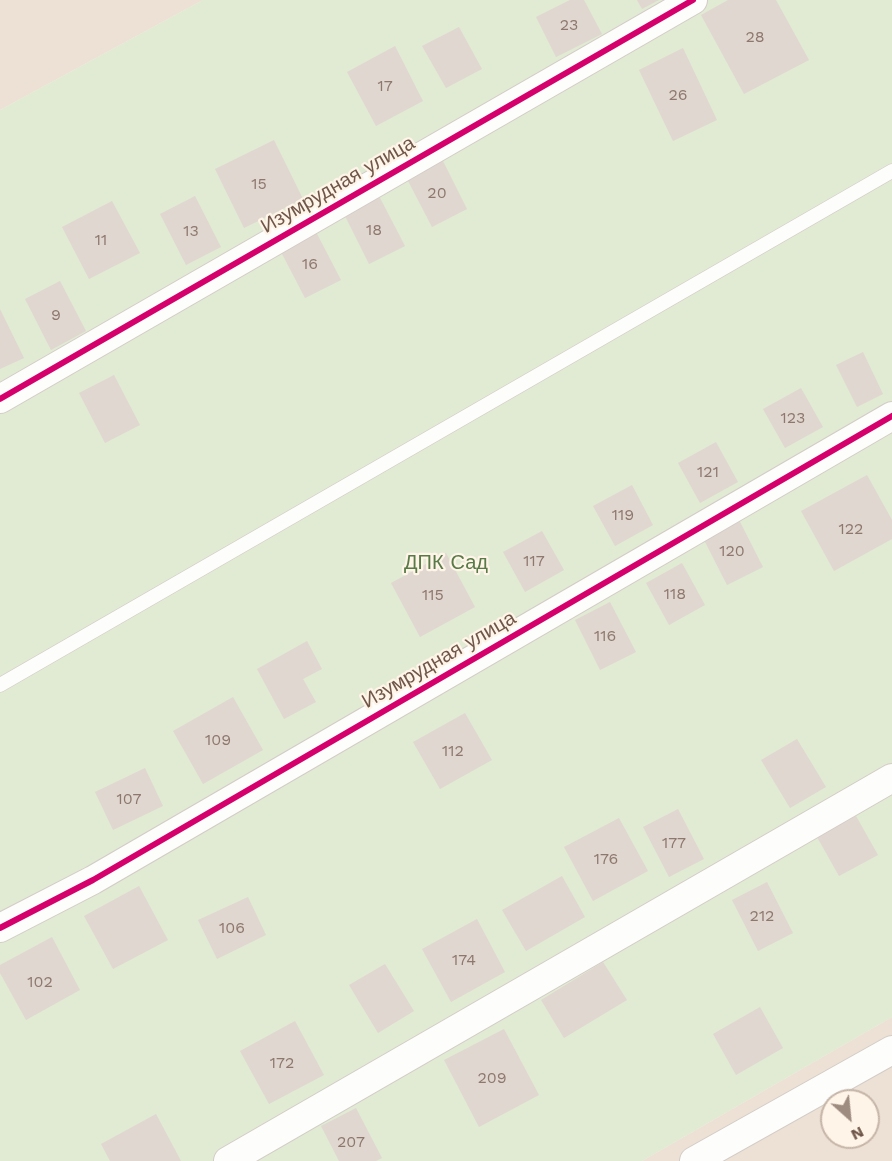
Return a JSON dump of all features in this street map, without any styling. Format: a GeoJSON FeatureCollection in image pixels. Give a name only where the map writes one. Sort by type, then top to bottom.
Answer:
{"type":"FeatureCollection","features":[{"type":"Feature","properties":{"kind":"street","name":"Изумрудная улица"},"geometry":{"type":"LineString","coordinates":[[0,399],[693,0]]}},
{"type":"Feature","properties":{"kind":"street","name":"Изумрудная улица"},"geometry":{"type":"LineString","coordinates":[[0,928],[93,880],[892,416]]}},
{"type":"Feature","properties":{"kind":"street"},"geometry":{"type":"LineString","coordinates":[[228,1161],[892,778]]}},
{"type":"Feature","properties":{"kind":"street"},"geometry":{"type":"LineString","coordinates":[[694,1161],[892,1050]]}},
{"type":"Feature","properties":{"kind":"lane"},"geometry":{"type":"LineString","coordinates":[[0,685],[892,171]]}},
{"type":"Feature","properties":{"kind":"shaded area"},"geometry":{"type":"Polygon","coordinates":[[[0,0],[203,0],[0,110],[0,0]]]}},
{"type":"Feature","properties":{"kind":"shaded area"},"geometry":{"type":"Polygon","coordinates":[[[892,1017],[892,1161],[642,1161],[892,1017]]]}},
{"type":"Feature","properties":{"kind":"green space","name":"ДПК Сад"},"geometry":{"type":"Polygon","coordinates":[[[203,0],[892,0],[892,1017],[642,1161],[0,1161],[0,110],[203,0]]]}},
{"type":"Feature","properties":{"kind":"building"},"geometry":{"type":"Polygon","coordinates":[[[570,0],[584,0],[602,34],[556,57],[536,17],[570,0]]]}},
{"type":"Feature","properties":{"kind":"building"},"geometry":{"type":"Polygon","coordinates":[[[637,0],[659,0],[642,9],[637,0]]]}},
{"type":"Feature","properties":{"kind":"building"},"geometry":{"type":"Polygon","coordinates":[[[728,0],[776,0],[809,60],[744,94],[701,15],[728,0]]]}},
{"type":"Feature","properties":{"kind":"building"},"geometry":{"type":"Polygon","coordinates":[[[459,27],[482,69],[446,88],[422,46],[459,27]]]}},
{"type":"Feature","properties":{"kind":"building"},"geometry":{"type":"Polygon","coordinates":[[[395,46],[423,101],[376,126],[347,72],[395,46]]]}},
{"type":"Feature","properties":{"kind":"building"},"geometry":{"type":"Polygon","coordinates":[[[683,48],[717,120],[673,141],[639,70],[683,48]]]}},
{"type":"Feature","properties":{"kind":"building"},"geometry":{"type":"Polygon","coordinates":[[[274,140],[303,199],[244,228],[215,169],[274,140]]]}},
{"type":"Feature","properties":{"kind":"building"},"geometry":{"type":"Polygon","coordinates":[[[442,159],[467,209],[432,227],[406,177],[442,159]]]}},
{"type":"Feature","properties":{"kind":"building"},"geometry":{"type":"Polygon","coordinates":[[[195,196],[221,247],[186,265],[160,214],[195,196]]]}},
{"type":"Feature","properties":{"kind":"building"},"geometry":{"type":"Polygon","coordinates":[[[379,196],[405,246],[369,264],[344,214],[379,196]]]}},
{"type":"Feature","properties":{"kind":"building"},"geometry":{"type":"Polygon","coordinates":[[[112,201],[140,253],[89,279],[62,227],[112,201]]]}},
{"type":"Feature","properties":{"kind":"building"},"geometry":{"type":"Polygon","coordinates":[[[315,230],[341,280],[305,298],[279,248],[315,230]]]}},
{"type":"Feature","properties":{"kind":"building"},"geometry":{"type":"Polygon","coordinates":[[[60,281],[86,331],[51,350],[25,299],[60,281]]]}},
{"type":"Feature","properties":{"kind":"building"},"geometry":{"type":"Polygon","coordinates":[[[0,309],[24,358],[0,369],[0,309]]]}},
{"type":"Feature","properties":{"kind":"building"},"geometry":{"type":"Polygon","coordinates":[[[863,352],[883,394],[857,407],[836,365],[863,352]]]}},
{"type":"Feature","properties":{"kind":"building"},"geometry":{"type":"Polygon","coordinates":[[[114,375],[140,425],[105,443],[79,393],[114,375]]]}},
{"type":"Feature","properties":{"kind":"building"},"geometry":{"type":"Polygon","coordinates":[[[801,388],[823,427],[785,448],[763,409],[801,388]]]}},
{"type":"Feature","properties":{"kind":"building"},"geometry":{"type":"Polygon","coordinates":[[[716,442],[738,482],[700,503],[678,463],[716,442]]]}},
{"type":"Feature","properties":{"kind":"building"},"geometry":{"type":"Polygon","coordinates":[[[867,475],[892,520],[892,539],[834,571],[801,511],[867,475]]]}},
{"type":"Feature","properties":{"kind":"building"},"geometry":{"type":"Polygon","coordinates":[[[632,485],[653,525],[615,546],[593,506],[632,485]]]}},
{"type":"Feature","properties":{"kind":"building"},"geometry":{"type":"Polygon","coordinates":[[[737,516],[763,567],[727,585],[701,534],[737,516]]]}},
{"type":"Feature","properties":{"kind":"building"},"geometry":{"type":"Polygon","coordinates":[[[542,531],[564,570],[525,592],[503,552],[542,531]]]}},
{"type":"Feature","properties":{"kind":"building"},"geometry":{"type":"Polygon","coordinates":[[[446,553],[475,607],[420,637],[391,583],[446,553]]]}},
{"type":"Feature","properties":{"kind":"building"},"geometry":{"type":"Polygon","coordinates":[[[682,563],[705,605],[669,625],[646,583],[682,563]]]}},
{"type":"Feature","properties":{"kind":"building"},"geometry":{"type":"Polygon","coordinates":[[[610,602],[636,652],[600,670],[575,620],[610,602]]]}},
{"type":"Feature","properties":{"kind":"building"},"geometry":{"type":"Polygon","coordinates":[[[307,641],[322,669],[303,679],[316,702],[284,719],[257,669],[307,641]]]}},
{"type":"Feature","properties":{"kind":"building"},"geometry":{"type":"Polygon","coordinates":[[[233,697],[263,750],[203,784],[173,731],[233,697]]]}},
{"type":"Feature","properties":{"kind":"building"},"geometry":{"type":"Polygon","coordinates":[[[465,713],[492,760],[440,789],[413,742],[465,713]]]}},
{"type":"Feature","properties":{"kind":"building"},"geometry":{"type":"Polygon","coordinates":[[[797,739],[826,787],[790,808],[761,760],[797,739]]]}},
{"type":"Feature","properties":{"kind":"building"},"geometry":{"type":"Polygon","coordinates":[[[145,768],[163,806],[113,830],[95,792],[145,768]]]}},
{"type":"Feature","properties":{"kind":"building"},"geometry":{"type":"Polygon","coordinates":[[[678,809],[704,859],[669,877],[643,827],[678,809]]]}},
{"type":"Feature","properties":{"kind":"building"},"geometry":{"type":"Polygon","coordinates":[[[856,816],[878,855],[839,876],[817,837],[856,816]]]}},
{"type":"Feature","properties":{"kind":"building"},"geometry":{"type":"Polygon","coordinates":[[[619,818],[648,871],[593,901],[564,847],[619,818]]]}},
{"type":"Feature","properties":{"kind":"building"},"geometry":{"type":"Polygon","coordinates":[[[562,876],[585,917],[526,951],[502,910],[562,876]]]}},
{"type":"Feature","properties":{"kind":"building"},"geometry":{"type":"Polygon","coordinates":[[[767,882],[793,933],[758,951],[732,900],[767,882]]]}},
{"type":"Feature","properties":{"kind":"building"},"geometry":{"type":"Polygon","coordinates":[[[139,886],[168,940],[113,969],[84,916],[139,886]]]}},
{"type":"Feature","properties":{"kind":"building"},"geometry":{"type":"Polygon","coordinates":[[[248,897],[266,935],[217,959],[198,920],[248,897]]]}},
{"type":"Feature","properties":{"kind":"building"},"geometry":{"type":"Polygon","coordinates":[[[477,919],[505,972],[451,1002],[422,949],[477,919]]]}},
{"type":"Feature","properties":{"kind":"building"},"geometry":{"type":"Polygon","coordinates":[[[52,937],[80,990],[26,1020],[0,973],[0,965],[52,937]]]}},
{"type":"Feature","properties":{"kind":"building"},"geometry":{"type":"Polygon","coordinates":[[[603,962],[627,1000],[564,1038],[541,1000],[603,962]]]}},
{"type":"Feature","properties":{"kind":"building"},"geometry":{"type":"Polygon","coordinates":[[[385,964],[414,1011],[378,1033],[349,985],[385,964]]]}},
{"type":"Feature","properties":{"kind":"building"},"geometry":{"type":"Polygon","coordinates":[[[760,1007],[783,1048],[736,1075],[713,1034],[760,1007]]]}},
{"type":"Feature","properties":{"kind":"building"},"geometry":{"type":"Polygon","coordinates":[[[295,1021],[324,1075],[269,1104],[240,1051],[295,1021]]]}},
{"type":"Feature","properties":{"kind":"building"},"geometry":{"type":"Polygon","coordinates":[[[504,1029],[539,1095],[479,1127],[444,1060],[504,1029]]]}},
{"type":"Feature","properties":{"kind":"building"},"geometry":{"type":"Polygon","coordinates":[[[356,1108],[382,1158],[376,1161],[339,1161],[321,1126],[356,1108]]]}},
{"type":"Feature","properties":{"kind":"building"},"geometry":{"type":"Polygon","coordinates":[[[156,1114],[181,1161],[110,1161],[101,1144],[156,1114]]]}},
{"type":"Feature","properties":{"kind":"cycle path"},"geometry":{"type":"LineString","coordinates":[[0,399],[693,0]]}},
{"type":"Feature","properties":{"kind":"cycle path"},"geometry":{"type":"LineString","coordinates":[[0,928],[93,880],[892,416]]}}]}
